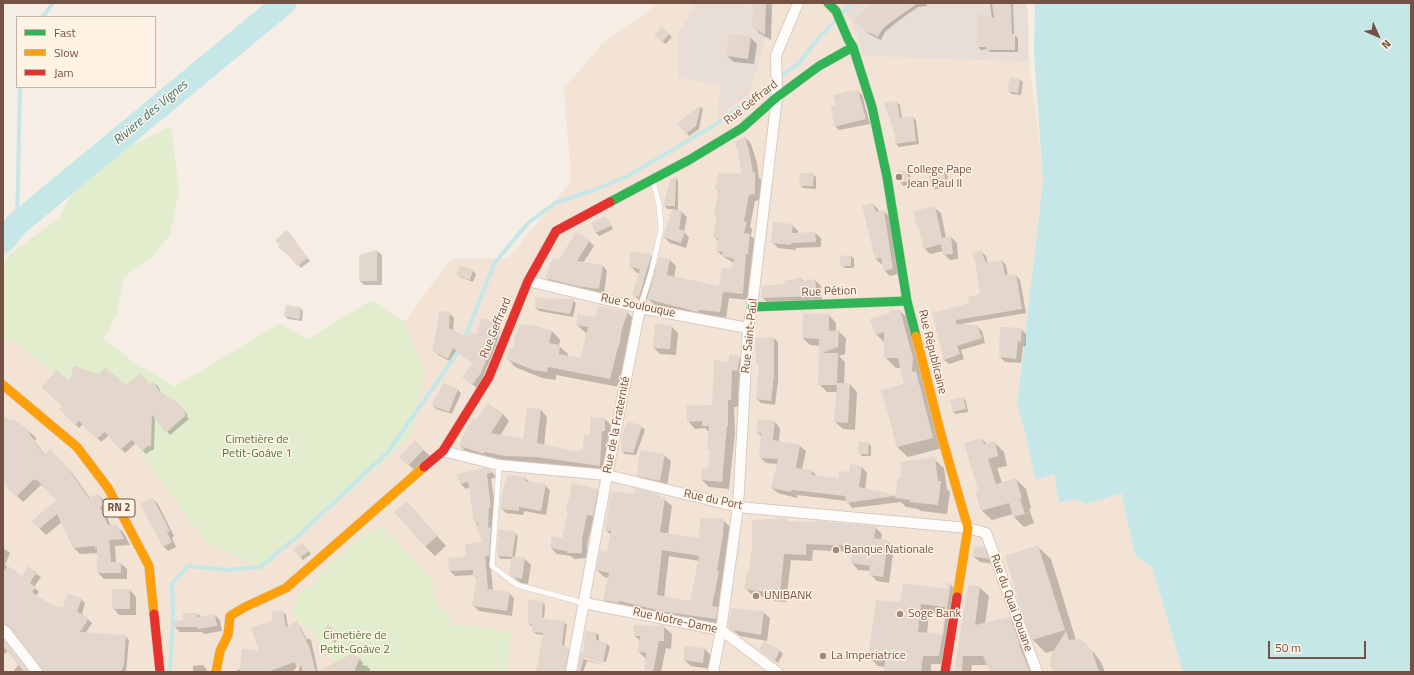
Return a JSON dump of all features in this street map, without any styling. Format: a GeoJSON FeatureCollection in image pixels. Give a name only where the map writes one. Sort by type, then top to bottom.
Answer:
{"type":"FeatureCollection","features":[{"type":"Feature","properties":{"kind":"street","name":"Rue Saint-Paul"},"geometry":{"type":"LineString","coordinates":[[713,672],[721,630],[738,507],[748,328],[752,307],[777,98],[776,55],[798,3]]}},
{"type":"Feature","properties":{"kind":"street","name":"Rue Républicaine"},"geometry":{"type":"LineString","coordinates":[[828,3],[836,11],[853,47],[872,107],[885,169],[906,301],[942,438],[968,528],[945,672]]}},
{"type":"Feature","properties":{"kind":"street","name":"Rue Geffrard"},"geometry":{"type":"LineString","coordinates":[[216,672],[220,651],[228,634],[230,616],[286,588],[443,451],[489,377],[528,281],[556,232],[689,160],[742,128],[777,98],[819,66],[853,47]]}},
{"type":"Feature","properties":{"kind":"street","name":"Rue Soulouque"},"geometry":{"type":"LineString","coordinates":[[528,281],[640,308],[748,328]]}},
{"type":"Feature","properties":{"kind":"street","name":"Rue Pétion"},"geometry":{"type":"LineString","coordinates":[[752,307],[906,301]]}},
{"type":"Feature","properties":{"kind":"street","name":"Rue de la Fraternité"},"geometry":{"type":"LineString","coordinates":[[571,672],[607,475],[640,308]]}},
{"type":"Feature","properties":{"kind":"street","name":"RN 2"},"geometry":{"type":"LineString","coordinates":[[3,385],[77,447],[108,488],[149,566],[160,672]]}},
{"type":"Feature","properties":{"kind":"street","name":"Rue du Port"},"geometry":{"type":"LineString","coordinates":[[443,451],[499,466],[607,475],[738,507],[968,528],[986,533]]}},
{"type":"Feature","properties":{"kind":"street","name":"Rue du Quai Douane"},"geometry":{"type":"LineString","coordinates":[[986,533],[1037,672]]}},
{"type":"Feature","properties":{"kind":"street","name":"Rue Notre-Dame"},"geometry":{"type":"LineString","coordinates":[[584,603],[721,630],[777,672]]}},
{"type":"Feature","properties":{"kind":"street"},"geometry":{"type":"LineString","coordinates":[[3,630],[37,672]]}},
{"type":"Feature","properties":{"kind":"lane","name":"Rue de la Fraternité"},"geometry":{"type":"LineString","coordinates":[[640,308],[651,273],[661,229],[659,204],[652,180]]}},
{"type":"Feature","properties":{"kind":"lane"},"geometry":{"type":"LineString","coordinates":[[499,466],[492,566],[516,585],[584,603]]}},
{"type":"Feature","properties":{"kind":"shaded area"},"geometry":{"type":"Polygon","coordinates":[[[659,3],[851,3],[845,12],[853,24],[863,56],[1029,62],[1039,136],[1043,181],[1017,405],[1036,480],[1054,474],[1059,503],[1076,499],[1087,504],[1121,493],[1135,555],[1152,567],[1183,672],[3,672],[3,344],[8,337],[73,388],[130,438],[206,543],[424,372],[404,322],[451,259],[509,258],[571,181],[564,88],[602,44],[659,3]]]}},
{"type":"Feature","properties":{"kind":"shaded area"},"geometry":{"type":"Polygon","coordinates":[[[696,3],[743,3],[774,11],[750,93],[717,118],[720,85],[678,78],[677,36],[696,3]]]}},
{"type":"Feature","properties":{"kind":"shaded area"},"geometry":{"type":"Polygon","coordinates":[[[855,3],[1026,3],[1028,11],[1029,62],[863,56],[853,24],[845,12],[855,3]]]}},
{"type":"Feature","properties":{"kind":"green space","name":"Cimetière de Petit-Goâve 1"},"geometry":{"type":"Polygon","coordinates":[[[171,126],[179,191],[170,235],[152,257],[123,278],[117,315],[103,339],[134,362],[174,387],[280,323],[307,340],[371,300],[404,322],[424,372],[411,435],[336,505],[258,565],[206,543],[130,438],[73,388],[12,340],[3,340],[3,266],[9,255],[59,218],[84,168],[171,126]]]}},
{"type":"Feature","properties":{"kind":"green space","name":"Cimetière de Petit-Goâve 2"},"geometry":{"type":"Polygon","coordinates":[[[382,526],[431,578],[437,606],[449,614],[453,627],[463,624],[511,632],[507,672],[340,672],[310,628],[306,629],[296,620],[292,610],[298,596],[359,538],[382,526]]]}},
{"type":"Feature","properties":{"kind":"water"},"geometry":{"type":"Polygon","coordinates":[[[1035,3],[1411,3],[1411,672],[1183,672],[1152,567],[1135,555],[1121,493],[1086,504],[1076,499],[1059,503],[1054,474],[1036,480],[1017,405],[1043,181],[1034,53],[1035,3]]]}},
{"type":"Feature","properties":{"kind":"building"},"geometry":{"type":"Polygon","coordinates":[[[753,3],[766,3],[765,35],[752,27],[753,3]]]}},
{"type":"Feature","properties":{"kind":"building"},"geometry":{"type":"Polygon","coordinates":[[[872,3],[918,3],[887,25],[878,37],[865,31],[854,21],[872,3]]]}},
{"type":"Feature","properties":{"kind":"building"},"geometry":{"type":"Polygon","coordinates":[[[992,3],[1011,3],[1012,34],[1015,34],[1015,50],[987,50],[986,47],[977,47],[977,20],[979,14],[994,18],[992,3]]]}},
{"type":"Feature","properties":{"kind":"building"},"geometry":{"type":"Polygon","coordinates":[[[662,27],[669,34],[662,42],[654,35],[662,27]]]}},
{"type":"Feature","properties":{"kind":"building"},"geometry":{"type":"Polygon","coordinates":[[[729,34],[751,36],[748,59],[726,56],[729,34]]]}},
{"type":"Feature","properties":{"kind":"building"},"geometry":{"type":"Polygon","coordinates":[[[1010,77],[1020,79],[1018,93],[1007,91],[1010,77]]]}},
{"type":"Feature","properties":{"kind":"building"},"geometry":{"type":"Polygon","coordinates":[[[858,90],[866,119],[834,127],[831,106],[836,105],[833,95],[858,90]]]}},
{"type":"Feature","properties":{"kind":"building"},"geometry":{"type":"Polygon","coordinates":[[[897,101],[900,118],[913,116],[916,141],[895,144],[895,135],[884,103],[897,101]]]}},
{"type":"Feature","properties":{"kind":"building"},"geometry":{"type":"Polygon","coordinates":[[[701,105],[696,126],[686,134],[677,123],[701,105]]]}},
{"type":"Feature","properties":{"kind":"building"},"geometry":{"type":"Polygon","coordinates":[[[745,136],[753,172],[755,172],[755,194],[749,195],[744,221],[747,222],[744,233],[750,234],[748,255],[746,254],[743,294],[723,292],[720,312],[699,310],[698,312],[647,299],[659,257],[670,259],[667,275],[719,286],[722,267],[732,269],[734,259],[722,256],[723,252],[716,251],[718,238],[713,237],[717,214],[714,214],[719,190],[715,189],[719,172],[729,174],[741,173],[738,151],[735,142],[745,136]]]}},
{"type":"Feature","properties":{"kind":"building"},"geometry":{"type":"Polygon","coordinates":[[[907,170],[909,181],[900,183],[897,171],[907,170]]]}},
{"type":"Feature","properties":{"kind":"building"},"geometry":{"type":"Polygon","coordinates":[[[944,170],[946,186],[931,187],[928,173],[944,170]]]}},
{"type":"Feature","properties":{"kind":"building"},"geometry":{"type":"Polygon","coordinates":[[[800,173],[814,173],[813,186],[799,186],[800,173]]]}},
{"type":"Feature","properties":{"kind":"building"},"geometry":{"type":"Polygon","coordinates":[[[676,177],[675,206],[663,206],[670,180],[676,177]]]}},
{"type":"Feature","properties":{"kind":"building"},"geometry":{"type":"Polygon","coordinates":[[[873,203],[876,212],[884,210],[893,269],[884,271],[881,258],[875,259],[862,206],[873,203]]]}},
{"type":"Feature","properties":{"kind":"building"},"geometry":{"type":"Polygon","coordinates":[[[935,206],[942,238],[951,236],[953,254],[943,255],[941,244],[924,249],[913,211],[935,206]]]}},
{"type":"Feature","properties":{"kind":"building"},"geometry":{"type":"Polygon","coordinates":[[[672,209],[682,210],[679,229],[685,231],[681,243],[663,237],[672,209]]]}},
{"type":"Feature","properties":{"kind":"building"},"geometry":{"type":"Polygon","coordinates":[[[606,216],[611,226],[595,233],[591,223],[606,216]]]}},
{"type":"Feature","properties":{"kind":"building"},"geometry":{"type":"Polygon","coordinates":[[[773,222],[793,224],[792,233],[815,232],[816,242],[791,243],[791,245],[771,243],[773,222]]]}},
{"type":"Feature","properties":{"kind":"building"},"geometry":{"type":"Polygon","coordinates":[[[287,230],[308,258],[297,266],[291,258],[278,247],[280,245],[275,240],[287,230]]]}},
{"type":"Feature","properties":{"kind":"building"},"geometry":{"type":"Polygon","coordinates":[[[576,232],[590,240],[577,261],[603,265],[599,289],[577,286],[545,278],[553,258],[559,260],[576,232]]]}},
{"type":"Feature","properties":{"kind":"building"},"geometry":{"type":"Polygon","coordinates":[[[377,250],[377,281],[359,281],[359,255],[377,250]]]}},
{"type":"Feature","properties":{"kind":"building"},"geometry":{"type":"Polygon","coordinates":[[[981,250],[986,263],[1002,260],[1005,275],[1016,274],[1022,309],[956,320],[956,324],[977,325],[982,338],[957,346],[960,354],[944,360],[932,313],[970,303],[968,297],[980,294],[976,267],[972,253],[981,250]]]}},
{"type":"Feature","properties":{"kind":"building"},"geometry":{"type":"Polygon","coordinates":[[[631,251],[650,254],[651,256],[639,297],[632,295],[640,269],[629,267],[631,251]]]}},
{"type":"Feature","properties":{"kind":"building"},"geometry":{"type":"Polygon","coordinates":[[[851,255],[851,266],[841,266],[839,256],[851,255]]]}},
{"type":"Feature","properties":{"kind":"building"},"geometry":{"type":"Polygon","coordinates":[[[460,265],[473,270],[470,280],[456,275],[460,265]]]}},
{"type":"Feature","properties":{"kind":"building"},"geometry":{"type":"Polygon","coordinates":[[[801,277],[802,281],[815,279],[817,296],[762,298],[761,286],[785,284],[784,281],[801,277]]]}},
{"type":"Feature","properties":{"kind":"building"},"geometry":{"type":"Polygon","coordinates":[[[535,298],[574,299],[570,314],[535,308],[535,298]]]}},
{"type":"Feature","properties":{"kind":"building"},"geometry":{"type":"Polygon","coordinates":[[[286,305],[301,307],[299,319],[284,316],[286,305]]]}},
{"type":"Feature","properties":{"kind":"building"},"geometry":{"type":"Polygon","coordinates":[[[598,306],[628,312],[622,329],[619,347],[610,379],[548,367],[547,372],[533,370],[506,359],[510,348],[513,349],[515,337],[520,324],[536,326],[552,331],[549,343],[560,345],[559,354],[581,358],[588,327],[576,325],[578,314],[595,317],[598,306]]]}},
{"type":"Feature","properties":{"kind":"building"},"geometry":{"type":"Polygon","coordinates":[[[890,310],[900,310],[913,358],[912,372],[916,371],[933,438],[897,447],[881,390],[904,384],[898,358],[884,358],[884,332],[875,335],[870,319],[890,313],[890,310]]]}},
{"type":"Feature","properties":{"kind":"building"},"geometry":{"type":"Polygon","coordinates":[[[439,311],[450,312],[449,328],[468,338],[471,332],[477,334],[481,318],[497,322],[491,340],[494,341],[481,373],[472,385],[462,377],[472,364],[453,348],[448,359],[432,351],[439,311]]]}},
{"type":"Feature","properties":{"kind":"building"},"geometry":{"type":"Polygon","coordinates":[[[803,314],[829,314],[829,331],[839,330],[838,347],[822,353],[838,353],[837,383],[850,383],[848,423],[834,422],[837,385],[818,385],[819,339],[802,338],[803,314]]]}},
{"type":"Feature","properties":{"kind":"building"},"geometry":{"type":"Polygon","coordinates":[[[655,324],[672,325],[670,349],[653,348],[655,324]]]}},
{"type":"Feature","properties":{"kind":"building"},"geometry":{"type":"Polygon","coordinates":[[[1000,327],[1022,328],[1021,342],[1018,341],[1016,359],[999,357],[1000,327]]]}},
{"type":"Feature","properties":{"kind":"building"},"geometry":{"type":"Polygon","coordinates":[[[774,337],[774,376],[771,401],[756,399],[759,364],[756,364],[755,338],[774,337]]]}},
{"type":"Feature","properties":{"kind":"building"},"geometry":{"type":"Polygon","coordinates":[[[730,354],[740,357],[737,371],[732,370],[731,400],[728,400],[728,426],[722,482],[701,480],[702,468],[708,469],[710,449],[707,449],[709,426],[702,426],[702,421],[687,422],[686,406],[712,405],[714,360],[728,362],[730,354]]]}},
{"type":"Feature","properties":{"kind":"building"},"geometry":{"type":"Polygon","coordinates":[[[74,366],[98,374],[105,367],[126,385],[141,373],[149,384],[154,381],[158,390],[172,400],[174,399],[185,411],[184,412],[186,415],[166,433],[152,415],[151,446],[148,446],[142,451],[132,440],[120,450],[105,432],[97,439],[79,421],[75,425],[59,409],[62,406],[41,387],[57,370],[69,381],[74,366]]]}},
{"type":"Feature","properties":{"kind":"building"},"geometry":{"type":"Polygon","coordinates":[[[443,383],[458,389],[449,412],[432,406],[435,396],[437,397],[443,383]]]}},
{"type":"Feature","properties":{"kind":"building"},"geometry":{"type":"Polygon","coordinates":[[[963,397],[966,409],[953,412],[950,400],[963,397]]]}},
{"type":"Feature","properties":{"kind":"building"},"geometry":{"type":"Polygon","coordinates":[[[488,403],[503,414],[491,433],[523,439],[527,408],[541,409],[537,443],[580,452],[580,449],[583,449],[584,435],[590,435],[590,417],[605,418],[605,431],[602,431],[600,466],[536,457],[505,456],[484,452],[484,454],[459,446],[463,435],[473,419],[476,420],[488,403]]]}},
{"type":"Feature","properties":{"kind":"building"},"geometry":{"type":"Polygon","coordinates":[[[3,416],[13,421],[14,419],[31,432],[29,433],[44,455],[50,449],[67,467],[89,498],[98,493],[104,505],[100,507],[108,525],[116,524],[124,538],[109,540],[111,562],[121,562],[121,573],[97,573],[97,548],[95,549],[95,546],[73,548],[57,514],[39,529],[32,521],[56,500],[37,480],[36,481],[34,479],[16,497],[3,483],[3,416]]]}},
{"type":"Feature","properties":{"kind":"building"},"geometry":{"type":"Polygon","coordinates":[[[758,419],[775,421],[773,440],[800,445],[796,468],[812,470],[812,475],[838,478],[839,471],[849,472],[850,464],[862,466],[859,487],[896,495],[846,503],[845,496],[792,490],[791,492],[771,488],[778,459],[759,458],[761,433],[756,433],[758,419]]]}},
{"type":"Feature","properties":{"kind":"building"},"geometry":{"type":"Polygon","coordinates":[[[628,421],[642,426],[633,453],[621,451],[622,435],[628,421]]]}},
{"type":"Feature","properties":{"kind":"building"},"geometry":{"type":"Polygon","coordinates":[[[982,438],[984,444],[995,441],[998,456],[988,459],[996,484],[1016,478],[1022,499],[1020,499],[1025,514],[1013,517],[1009,503],[981,511],[975,491],[978,490],[964,443],[982,438]]]}},
{"type":"Feature","properties":{"kind":"building"},"geometry":{"type":"Polygon","coordinates":[[[415,440],[424,449],[408,466],[399,457],[415,440]]]}},
{"type":"Feature","properties":{"kind":"building"},"geometry":{"type":"Polygon","coordinates":[[[858,442],[869,442],[868,454],[858,454],[858,442]]]}},
{"type":"Feature","properties":{"kind":"building"},"geometry":{"type":"Polygon","coordinates":[[[640,450],[665,454],[660,481],[637,476],[640,450]]]}},
{"type":"Feature","properties":{"kind":"building"},"geometry":{"type":"Polygon","coordinates":[[[935,457],[938,481],[941,481],[938,505],[910,502],[910,500],[895,498],[898,477],[902,477],[900,462],[935,457]]]}},
{"type":"Feature","properties":{"kind":"building"},"geometry":{"type":"Polygon","coordinates":[[[485,468],[491,470],[492,472],[487,474],[491,508],[489,507],[488,527],[491,528],[489,556],[485,556],[488,589],[510,592],[507,611],[472,606],[477,577],[473,577],[473,570],[449,571],[448,558],[466,557],[465,544],[482,542],[476,525],[478,526],[478,523],[474,523],[468,482],[460,484],[456,474],[485,468]]]}},
{"type":"Feature","properties":{"kind":"building"},"geometry":{"type":"Polygon","coordinates":[[[507,475],[526,477],[525,481],[546,484],[541,511],[519,507],[519,511],[500,509],[507,475]]]}},
{"type":"Feature","properties":{"kind":"building"},"geometry":{"type":"Polygon","coordinates":[[[572,483],[598,489],[593,516],[587,515],[582,539],[582,553],[567,553],[567,551],[550,548],[552,536],[562,538],[568,512],[566,511],[572,483]]]}},
{"type":"Feature","properties":{"kind":"building"},"geometry":{"type":"Polygon","coordinates":[[[635,488],[658,494],[658,497],[665,498],[660,532],[699,538],[700,518],[724,519],[717,571],[719,571],[712,606],[718,607],[716,619],[666,612],[619,601],[619,603],[603,600],[609,573],[596,570],[600,551],[607,552],[611,531],[605,530],[611,491],[634,494],[635,488]],[[662,550],[657,595],[690,601],[699,556],[662,550]]]}},
{"type":"Feature","properties":{"kind":"building"},"geometry":{"type":"Polygon","coordinates":[[[153,498],[170,531],[167,532],[172,542],[163,547],[140,504],[153,498]]]}},
{"type":"Feature","properties":{"kind":"building"},"geometry":{"type":"Polygon","coordinates":[[[407,501],[437,536],[425,547],[394,512],[407,501]]]}},
{"type":"Feature","properties":{"kind":"building"},"geometry":{"type":"Polygon","coordinates":[[[786,518],[786,521],[815,521],[876,526],[874,538],[888,540],[883,577],[869,575],[870,566],[851,563],[853,546],[806,544],[806,555],[784,554],[780,596],[766,595],[766,592],[744,589],[747,572],[749,572],[752,545],[752,520],[786,518]]]}},
{"type":"Feature","properties":{"kind":"building"},"geometry":{"type":"Polygon","coordinates":[[[499,529],[516,532],[512,557],[497,556],[499,529]]]}},
{"type":"Feature","properties":{"kind":"building"},"geometry":{"type":"Polygon","coordinates":[[[303,543],[309,551],[300,558],[293,550],[303,543]]]}},
{"type":"Feature","properties":{"kind":"building"},"geometry":{"type":"Polygon","coordinates":[[[1038,545],[1065,630],[1032,640],[1022,613],[1005,556],[1038,545]]]}},
{"type":"Feature","properties":{"kind":"building"},"geometry":{"type":"Polygon","coordinates":[[[974,546],[984,547],[989,559],[972,556],[974,546]]]}},
{"type":"Feature","properties":{"kind":"building"},"geometry":{"type":"Polygon","coordinates":[[[512,556],[525,558],[522,579],[513,577],[509,574],[512,556]]]}},
{"type":"Feature","properties":{"kind":"building"},"geometry":{"type":"Polygon","coordinates":[[[8,566],[22,576],[28,566],[37,572],[30,583],[36,587],[32,592],[50,604],[63,608],[67,594],[82,598],[77,612],[89,618],[80,632],[126,635],[124,665],[121,672],[43,672],[42,668],[11,628],[3,624],[3,572],[8,566]]]}},
{"type":"Feature","properties":{"kind":"building"},"geometry":{"type":"Polygon","coordinates":[[[948,582],[951,583],[939,656],[923,656],[921,672],[884,672],[885,660],[868,658],[876,600],[900,602],[903,583],[947,589],[948,582]],[[921,604],[918,632],[942,634],[945,607],[921,604]]]}},
{"type":"Feature","properties":{"kind":"building"},"geometry":{"type":"Polygon","coordinates":[[[968,585],[980,586],[975,625],[1010,617],[1030,672],[990,672],[983,656],[963,656],[962,672],[954,672],[968,585]]]}},
{"type":"Feature","properties":{"kind":"building"},"geometry":{"type":"Polygon","coordinates":[[[112,589],[130,589],[130,609],[112,609],[112,589]]]}},
{"type":"Feature","properties":{"kind":"building"},"geometry":{"type":"Polygon","coordinates":[[[529,599],[543,602],[542,617],[544,617],[544,619],[565,621],[562,645],[569,648],[565,672],[536,672],[543,633],[532,632],[532,624],[528,624],[527,611],[529,599]]]}},
{"type":"Feature","properties":{"kind":"building"},"geometry":{"type":"Polygon","coordinates":[[[731,608],[764,611],[761,635],[732,630],[728,627],[731,608]]]}},
{"type":"Feature","properties":{"kind":"building"},"geometry":{"type":"Polygon","coordinates":[[[283,610],[286,627],[297,621],[310,649],[316,672],[303,672],[301,665],[296,666],[295,662],[268,672],[240,672],[242,649],[259,651],[251,628],[273,620],[271,612],[283,610]]]}},
{"type":"Feature","properties":{"kind":"building"},"geometry":{"type":"Polygon","coordinates":[[[183,613],[198,613],[197,617],[215,614],[217,626],[198,629],[197,627],[174,627],[173,622],[183,620],[183,613]]]}},
{"type":"Feature","properties":{"kind":"building"},"geometry":{"type":"Polygon","coordinates":[[[328,624],[338,633],[332,640],[321,634],[328,624]]]}},
{"type":"Feature","properties":{"kind":"building"},"geometry":{"type":"Polygon","coordinates":[[[634,625],[664,626],[664,641],[659,641],[653,672],[644,672],[646,653],[637,651],[640,636],[634,636],[634,625]]]}},
{"type":"Feature","properties":{"kind":"building"},"geometry":{"type":"Polygon","coordinates":[[[585,631],[596,632],[596,640],[607,643],[603,663],[584,658],[580,672],[578,672],[581,652],[583,652],[585,631]]]}},
{"type":"Feature","properties":{"kind":"building"},"geometry":{"type":"Polygon","coordinates":[[[1066,631],[1069,640],[1078,639],[1085,642],[1092,651],[1099,672],[1053,672],[1050,664],[1051,655],[1066,631]]]}},
{"type":"Feature","properties":{"kind":"building"},"geometry":{"type":"Polygon","coordinates":[[[3,639],[29,672],[24,672],[3,646],[3,639]]]}},
{"type":"Feature","properties":{"kind":"building"},"geometry":{"type":"Polygon","coordinates":[[[764,641],[780,650],[775,661],[759,650],[764,641]]]}},
{"type":"Feature","properties":{"kind":"building"},"geometry":{"type":"Polygon","coordinates":[[[685,646],[705,648],[703,663],[683,660],[685,646]]]}},
{"type":"Feature","properties":{"kind":"building"},"geometry":{"type":"Polygon","coordinates":[[[351,654],[360,658],[354,672],[317,672],[351,654]]]}},
{"type":"Feature","properties":{"kind":"waterway","name":"Riviere des Vignes"},"geometry":{"type":"LineString","coordinates":[[44,16],[53,3]]}},
{"type":"Feature","properties":{"kind":"waterway","name":"Riviere des Vignes"},"geometry":{"type":"LineString","coordinates":[[3,241],[17,224],[284,3]]}},
{"type":"Feature","properties":{"kind":"waterway"},"geometry":{"type":"LineString","coordinates":[[464,340],[494,264],[527,224],[555,203],[626,177],[716,124],[799,63],[817,40],[852,3]]}},
{"type":"Feature","properties":{"kind":"waterway","name":"Riviere des Vignes"},"geometry":{"type":"LineString","coordinates":[[17,224],[20,88]]}},
{"type":"Feature","properties":{"kind":"waterway"},"geometry":{"type":"LineString","coordinates":[[170,672],[173,615],[172,584],[188,566],[227,570],[260,567],[299,535],[388,452],[460,349]]}},
{"type":"Feature","properties":{"kind":"traffic: fast"},"geometry":{"type":"LineString","coordinates":[[828,3],[836,11],[853,47],[872,107],[887,177],[907,301],[916,336]]}},
{"type":"Feature","properties":{"kind":"traffic: fast"},"geometry":{"type":"LineString","coordinates":[[610,202],[689,160],[742,128],[777,97],[819,66],[853,47]]}},
{"type":"Feature","properties":{"kind":"traffic: fast"},"geometry":{"type":"LineString","coordinates":[[752,307],[907,301]]}},
{"type":"Feature","properties":{"kind":"traffic: slow"},"geometry":{"type":"LineString","coordinates":[[916,336],[942,438],[968,528],[957,597]]}},
{"type":"Feature","properties":{"kind":"traffic: slow"},"geometry":{"type":"LineString","coordinates":[[3,385],[77,447],[108,488],[149,566],[154,614]]}},
{"type":"Feature","properties":{"kind":"traffic: slow"},"geometry":{"type":"LineString","coordinates":[[216,672],[220,651],[228,635],[230,616],[245,607],[286,588],[424,467]]}},
{"type":"Feature","properties":{"kind":"traffic: jam"},"geometry":{"type":"LineString","coordinates":[[424,467],[443,451],[489,377],[528,281],[556,231],[610,202]]}},
{"type":"Feature","properties":{"kind":"traffic: jam"},"geometry":{"type":"LineString","coordinates":[[945,672],[957,597]]}},
{"type":"Feature","properties":{"kind":"traffic: jam"},"geometry":{"type":"LineString","coordinates":[[154,614],[160,672]]}},
{"type":"Feature","properties":{"kind":"place","name":"College Pape Jean Paul II"},"geometry":{"type":"Point","coordinates":[899,177]}},
{"type":"Feature","properties":{"kind":"place","name":"Banque Nationale"},"geometry":{"type":"Point","coordinates":[836,550]}},
{"type":"Feature","properties":{"kind":"place","name":"UNIBANK"},"geometry":{"type":"Point","coordinates":[756,596]}},
{"type":"Feature","properties":{"kind":"place","name":"Soge Bank"},"geometry":{"type":"Point","coordinates":[900,614]}},
{"type":"Feature","properties":{"kind":"place","name":"La Imperiatrice"},"geometry":{"type":"Point","coordinates":[823,656]}}]}
